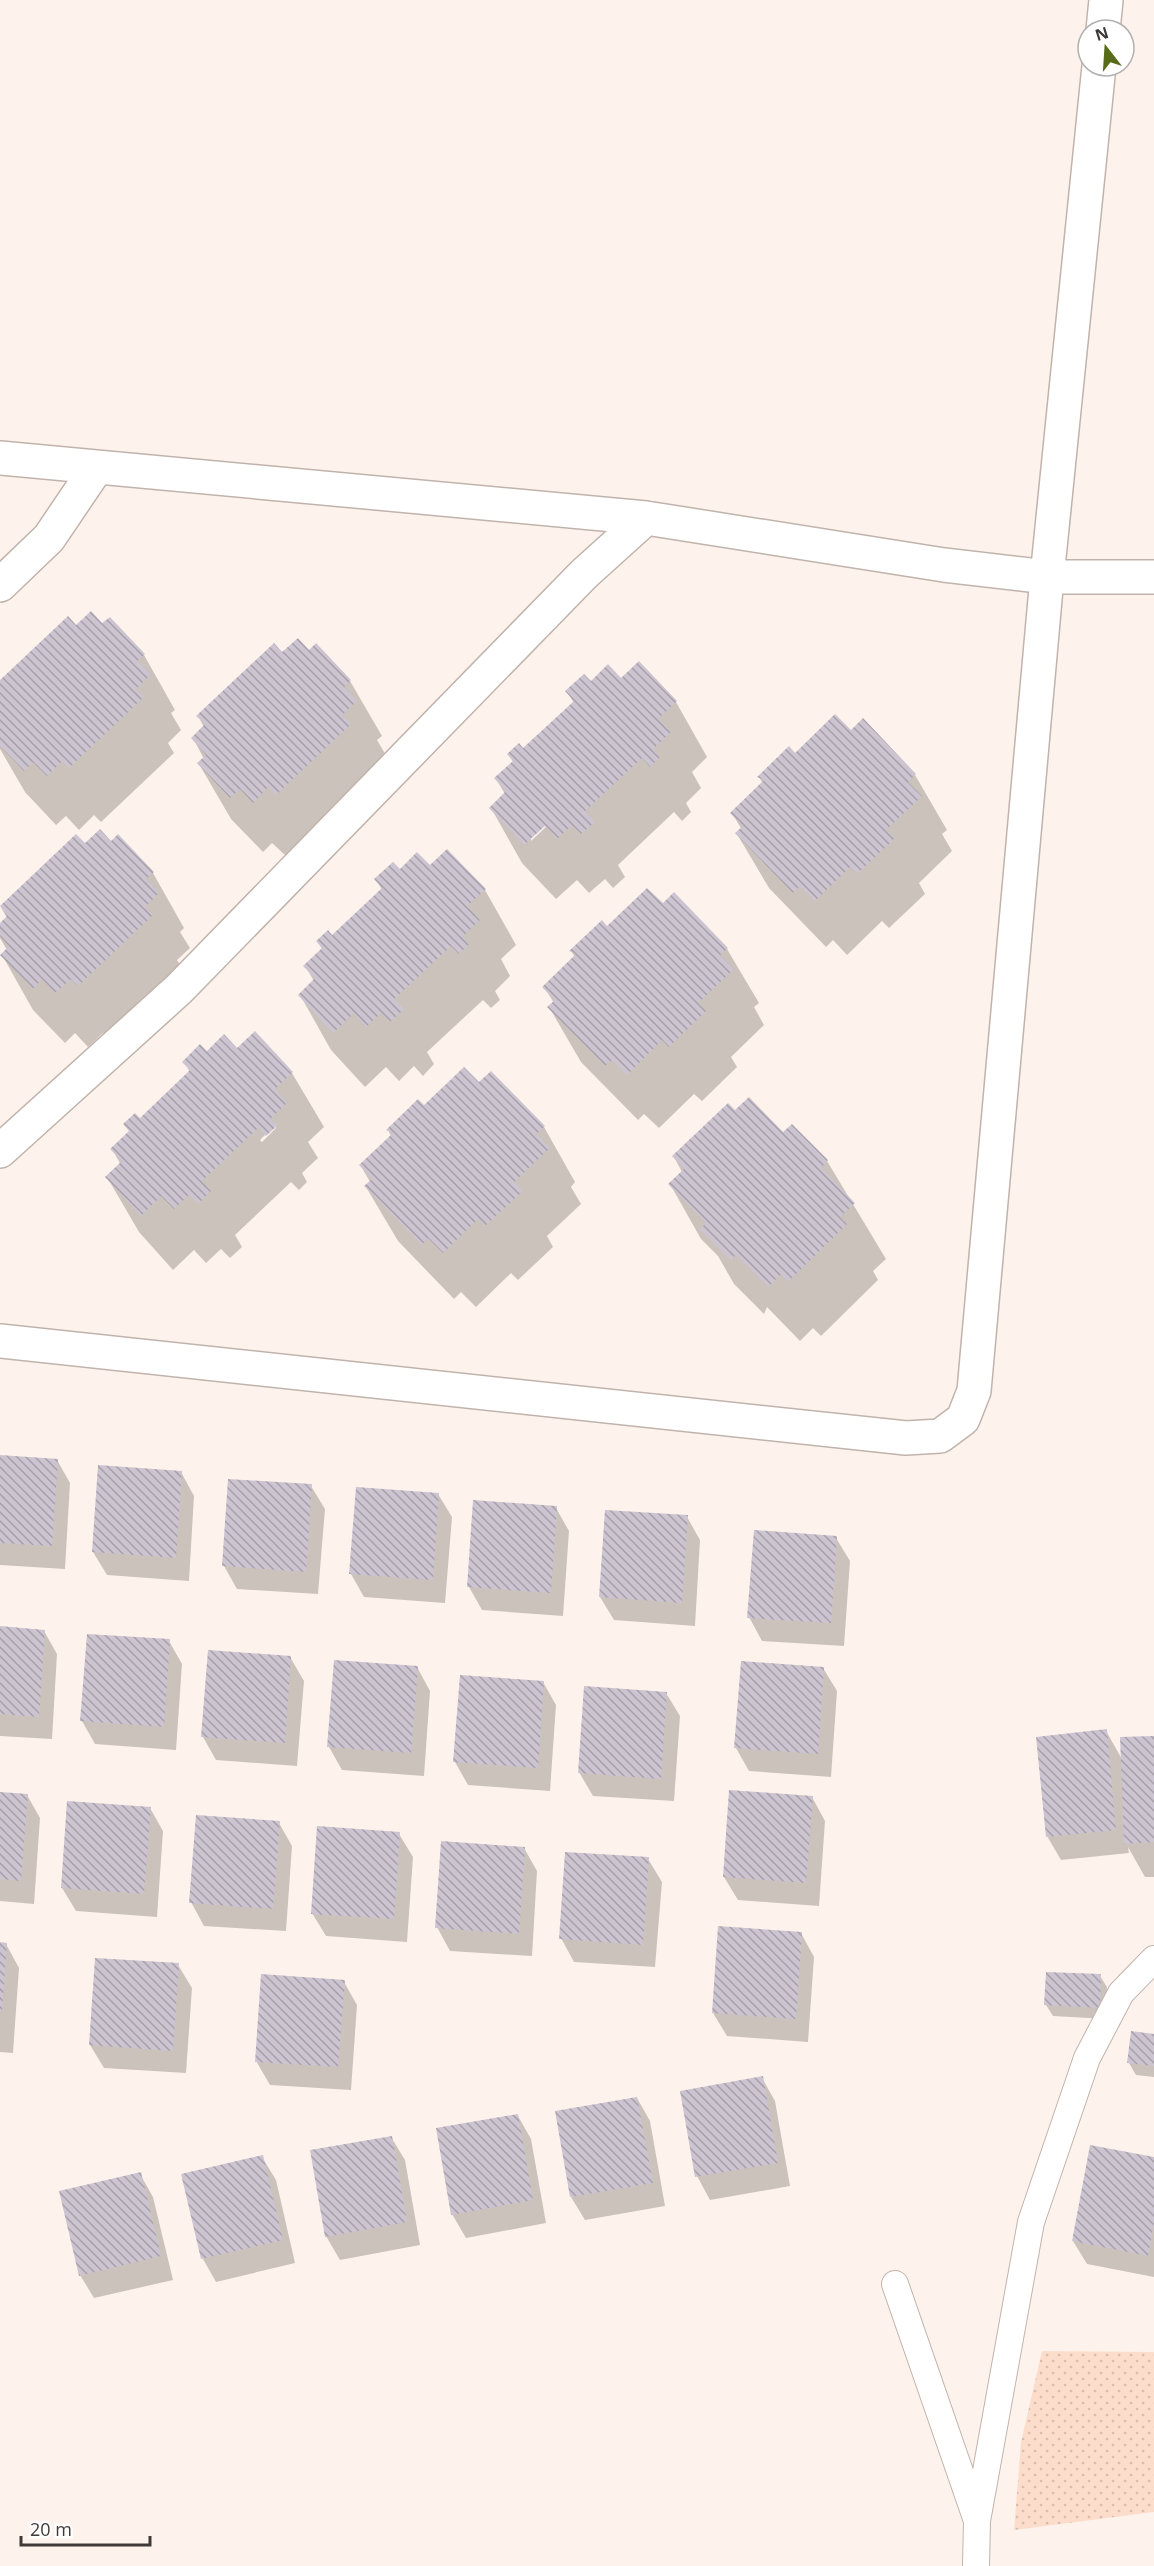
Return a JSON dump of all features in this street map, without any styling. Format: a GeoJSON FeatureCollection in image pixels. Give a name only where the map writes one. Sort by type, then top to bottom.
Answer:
{"type":"FeatureCollection","features":[{"type":"Feature","properties":{"kind":"street"},"geometry":{"type":"LineString","coordinates":[[1104,18],[1106,0]]}},
{"type":"Feature","properties":{"kind":"street"},"geometry":{"type":"LineString","coordinates":[[0,1341],[906,1438],[940,1436],[963,1419],[974,1391],[1047,577],[1099,78]]}},
{"type":"Feature","properties":{"kind":"street"},"geometry":{"type":"LineString","coordinates":[[0,458],[646,518],[944,565],[1047,577],[1154,577]]}},
{"type":"Feature","properties":{"kind":"street"},"geometry":{"type":"LineString","coordinates":[[0,585],[49,538],[97,467]]}},
{"type":"Feature","properties":{"kind":"street"},"geometry":{"type":"LineString","coordinates":[[0,1151],[179,989],[584,574],[646,518]]}},
{"type":"Feature","properties":{"kind":"lane"},"geometry":{"type":"LineString","coordinates":[[976,2566],[977,2521],[1031,2222],[1087,2058],[1122,1994],[1154,1959]]}},
{"type":"Feature","properties":{"kind":"lane"},"geometry":{"type":"LineString","coordinates":[[895,2284],[977,2521]]}},
{"type":"Feature","properties":{"kind":"shaded area"},"geometry":{"type":"Polygon","coordinates":[[[1042,2351],[1154,2352],[1154,2512],[1014,2530],[1021,2442],[1042,2351]]]}},
{"type":"Feature","properties":{"kind":"building"},"geometry":{"type":"Polygon","coordinates":[[[91,611],[102,623],[110,617],[145,654],[137,661],[151,674],[136,689],[144,697],[69,768],[62,761],[47,776],[33,762],[24,771],[0,746],[0,680],[68,616],[76,625],[91,611]]]}},
{"type":"Feature","properties":{"kind":"building"},"geometry":{"type":"Polygon","coordinates":[[[298,638],[309,650],[316,643],[351,680],[344,687],[357,701],[342,715],[351,724],[276,795],[268,787],[253,803],[240,789],[230,798],[197,763],[206,755],[191,738],[205,724],[196,716],[274,643],[282,652],[298,638]]]}},
{"type":"Feature","properties":{"kind":"building"},"geometry":{"type":"Polygon","coordinates":[[[639,661],[677,701],[658,719],[671,732],[653,749],[660,757],[650,767],[642,758],[585,811],[595,822],[581,834],[572,825],[557,839],[545,826],[524,845],[489,808],[506,791],[494,778],[513,761],[507,754],[519,743],[523,748],[574,701],[565,691],[584,674],[591,681],[608,664],[621,678],[639,661]]]}},
{"type":"Feature","properties":{"kind":"building"},"geometry":{"type":"Polygon","coordinates":[[[835,714],[851,730],[863,718],[916,774],[908,782],[922,796],[886,830],[895,838],[857,874],[850,867],[815,901],[800,886],[793,893],[735,833],[743,826],[730,813],[764,780],[757,777],[789,746],[795,753],[835,714]]]}},
{"type":"Feature","properties":{"kind":"building"},"geometry":{"type":"Polygon","coordinates":[[[100,829],[111,841],[118,834],[154,872],[146,879],[159,893],[145,907],[153,915],[78,986],[71,979],[55,993],[42,979],[33,989],[0,955],[9,946],[0,936],[0,923],[7,916],[0,906],[76,834],[85,843],[100,829]]]}},
{"type":"Feature","properties":{"kind":"building"},"geometry":{"type":"Polygon","coordinates":[[[447,849],[486,889],[467,906],[480,920],[462,937],[469,944],[459,954],[451,946],[394,999],[404,1009],[390,1022],[381,1013],[366,1027],[354,1013],[333,1033],[298,995],[315,978],[303,966],[322,948],[316,941],[328,930],[332,935],[382,888],[374,879],[393,862],[400,869],[417,852],[430,865],[447,849]]]}},
{"type":"Feature","properties":{"kind":"building"},"geometry":{"type":"Polygon","coordinates":[[[647,888],[663,903],[674,892],[728,948],[720,955],[734,969],[698,1003],[706,1011],[669,1047],[662,1040],[627,1075],[612,1060],[605,1066],[547,1007],[555,1000],[542,987],[576,954],[569,951],[602,920],[607,926],[647,888]]]}},
{"type":"Feature","properties":{"kind":"building"},"geometry":{"type":"Polygon","coordinates":[[[255,1031],[293,1072],[275,1089],[287,1103],[270,1119],[277,1126],[266,1136],[258,1128],[202,1181],[211,1191],[198,1204],[189,1195],[174,1209],[161,1196],[141,1216],[105,1177],[122,1161],[110,1149],[129,1131],[123,1124],[135,1113],[140,1118],[190,1070],[182,1062],[200,1044],[207,1051],[224,1034],[237,1048],[255,1031]]]}},
{"type":"Feature","properties":{"kind":"building"},"geometry":{"type":"Polygon","coordinates":[[[464,1067],[479,1082],[491,1071],[545,1126],[536,1134],[550,1148],[514,1182],[523,1191],[485,1226],[478,1219],[443,1253],[428,1238],[422,1245],[364,1186],[372,1179],[359,1165],[393,1133],[386,1130],[418,1099],[424,1105],[464,1067]]]}},
{"type":"Feature","properties":{"kind":"building"},"geometry":{"type":"Polygon","coordinates":[[[749,1097],[783,1132],[792,1124],[828,1160],[821,1168],[855,1203],[840,1217],[847,1224],[788,1282],[781,1274],[768,1287],[735,1254],[732,1261],[700,1229],[706,1223],[668,1184],[684,1169],[672,1156],[728,1103],[735,1110],[749,1097]]]}},
{"type":"Feature","properties":{"kind":"building"},"geometry":{"type":"Polygon","coordinates":[[[0,1455],[58,1459],[52,1546],[0,1543],[0,1455]]]}},
{"type":"Feature","properties":{"kind":"building"},"geometry":{"type":"Polygon","coordinates":[[[98,1465],[182,1471],[176,1558],[92,1552],[98,1465]]]}},
{"type":"Feature","properties":{"kind":"building"},"geometry":{"type":"Polygon","coordinates":[[[228,1479],[312,1484],[306,1572],[222,1566],[228,1479]]]}},
{"type":"Feature","properties":{"kind":"building"},"geometry":{"type":"Polygon","coordinates":[[[356,1487],[439,1493],[433,1580],[349,1574],[356,1487]]]}},
{"type":"Feature","properties":{"kind":"building"},"geometry":{"type":"Polygon","coordinates":[[[473,1500],[557,1506],[551,1593],[467,1587],[473,1500]]]}},
{"type":"Feature","properties":{"kind":"building"},"geometry":{"type":"Polygon","coordinates":[[[605,1510],[688,1515],[682,1603],[599,1597],[605,1510]]]}},
{"type":"Feature","properties":{"kind":"building"},"geometry":{"type":"Polygon","coordinates":[[[754,1530],[837,1536],[831,1623],[747,1618],[754,1530]]]}},
{"type":"Feature","properties":{"kind":"building"},"geometry":{"type":"Polygon","coordinates":[[[0,1626],[45,1630],[39,1717],[0,1714],[0,1626]]]}},
{"type":"Feature","properties":{"kind":"building"},"geometry":{"type":"Polygon","coordinates":[[[87,1634],[170,1639],[164,1727],[80,1721],[87,1634]]]}},
{"type":"Feature","properties":{"kind":"building"},"geometry":{"type":"Polygon","coordinates":[[[208,1650],[291,1656],[285,1743],[201,1737],[208,1650]]]}},
{"type":"Feature","properties":{"kind":"building"},"geometry":{"type":"Polygon","coordinates":[[[334,1660],[418,1666],[411,1753],[327,1747],[334,1660]]]}},
{"type":"Feature","properties":{"kind":"building"},"geometry":{"type":"Polygon","coordinates":[[[741,1661],[824,1667],[818,1754],[734,1748],[741,1661]]]}},
{"type":"Feature","properties":{"kind":"building"},"geometry":{"type":"Polygon","coordinates":[[[460,1675],[544,1681],[538,1768],[453,1762],[460,1675]]]}},
{"type":"Feature","properties":{"kind":"building"},"geometry":{"type":"Polygon","coordinates":[[[584,1686],[667,1692],[661,1779],[578,1773],[584,1686]]]}},
{"type":"Feature","properties":{"kind":"building"},"geometry":{"type":"Polygon","coordinates":[[[1107,1729],[1116,1830],[1046,1837],[1036,1737],[1107,1729]]]}},
{"type":"Feature","properties":{"kind":"building"},"geometry":{"type":"Polygon","coordinates":[[[1154,1736],[1154,1842],[1124,1844],[1120,1737],[1154,1736]]]}},
{"type":"Feature","properties":{"kind":"building"},"geometry":{"type":"Polygon","coordinates":[[[729,1790],[813,1796],[806,1883],[723,1877],[729,1790]]]}},
{"type":"Feature","properties":{"kind":"building"},"geometry":{"type":"Polygon","coordinates":[[[0,1792],[28,1794],[21,1881],[0,1879],[0,1792]]]}},
{"type":"Feature","properties":{"kind":"building"},"geometry":{"type":"Polygon","coordinates":[[[67,1801],[151,1807],[144,1894],[61,1888],[67,1801]]]}},
{"type":"Feature","properties":{"kind":"building"},"geometry":{"type":"Polygon","coordinates":[[[196,1815],[280,1821],[273,1909],[189,1903],[196,1815]]]}},
{"type":"Feature","properties":{"kind":"building"},"geometry":{"type":"Polygon","coordinates":[[[317,1826],[400,1832],[394,1919],[311,1914],[317,1826]]]}},
{"type":"Feature","properties":{"kind":"building"},"geometry":{"type":"Polygon","coordinates":[[[441,1841],[525,1847],[519,1934],[435,1928],[441,1841]]]}},
{"type":"Feature","properties":{"kind":"building"},"geometry":{"type":"Polygon","coordinates":[[[565,1852],[649,1857],[643,1945],[559,1939],[565,1852]]]}},
{"type":"Feature","properties":{"kind":"building"},"geometry":{"type":"Polygon","coordinates":[[[718,1926],[802,1932],[796,2019],[712,2013],[718,1926]]]}},
{"type":"Feature","properties":{"kind":"building"},"geometry":{"type":"Polygon","coordinates":[[[0,1942],[7,1943],[2,2011],[0,2011],[0,1942]]]}},
{"type":"Feature","properties":{"kind":"building"},"geometry":{"type":"Polygon","coordinates":[[[95,1958],[179,1963],[173,2051],[89,2045],[95,1958]]]}},
{"type":"Feature","properties":{"kind":"building"},"geometry":{"type":"Polygon","coordinates":[[[1046,1972],[1101,1974],[1100,2008],[1044,2005],[1046,1972]]]}},
{"type":"Feature","properties":{"kind":"building"},"geometry":{"type":"Polygon","coordinates":[[[261,1974],[345,1980],[338,2067],[255,2062],[261,1974]]]}},
{"type":"Feature","properties":{"kind":"building"},"geometry":{"type":"Polygon","coordinates":[[[1131,2031],[1154,2034],[1154,2066],[1127,2063],[1131,2031]]]}},
{"type":"Feature","properties":{"kind":"building"},"geometry":{"type":"Polygon","coordinates":[[[763,2076],[778,2163],[695,2177],[680,2091],[763,2076]]]}},
{"type":"Feature","properties":{"kind":"building"},"geometry":{"type":"Polygon","coordinates":[[[637,2097],[653,2183],[570,2197],[555,2111],[637,2097]]]}},
{"type":"Feature","properties":{"kind":"building"},"geometry":{"type":"Polygon","coordinates":[[[518,2114],[533,2200],[451,2215],[436,2128],[518,2114]]]}},
{"type":"Feature","properties":{"kind":"building"},"geometry":{"type":"Polygon","coordinates":[[[392,2136],[407,2222],[325,2237],[310,2150],[392,2136]]]}},
{"type":"Feature","properties":{"kind":"building"},"geometry":{"type":"Polygon","coordinates":[[[1090,2145],[1154,2157],[1154,2222],[1148,2256],[1072,2241],[1090,2145]]]}},
{"type":"Feature","properties":{"kind":"building"},"geometry":{"type":"Polygon","coordinates":[[[263,2155],[283,2240],[201,2259],[181,2174],[263,2155]]]}},
{"type":"Feature","properties":{"kind":"building"},"geometry":{"type":"Polygon","coordinates":[[[141,2172],[161,2256],[79,2276],[59,2191],[141,2172]]]}}]}
